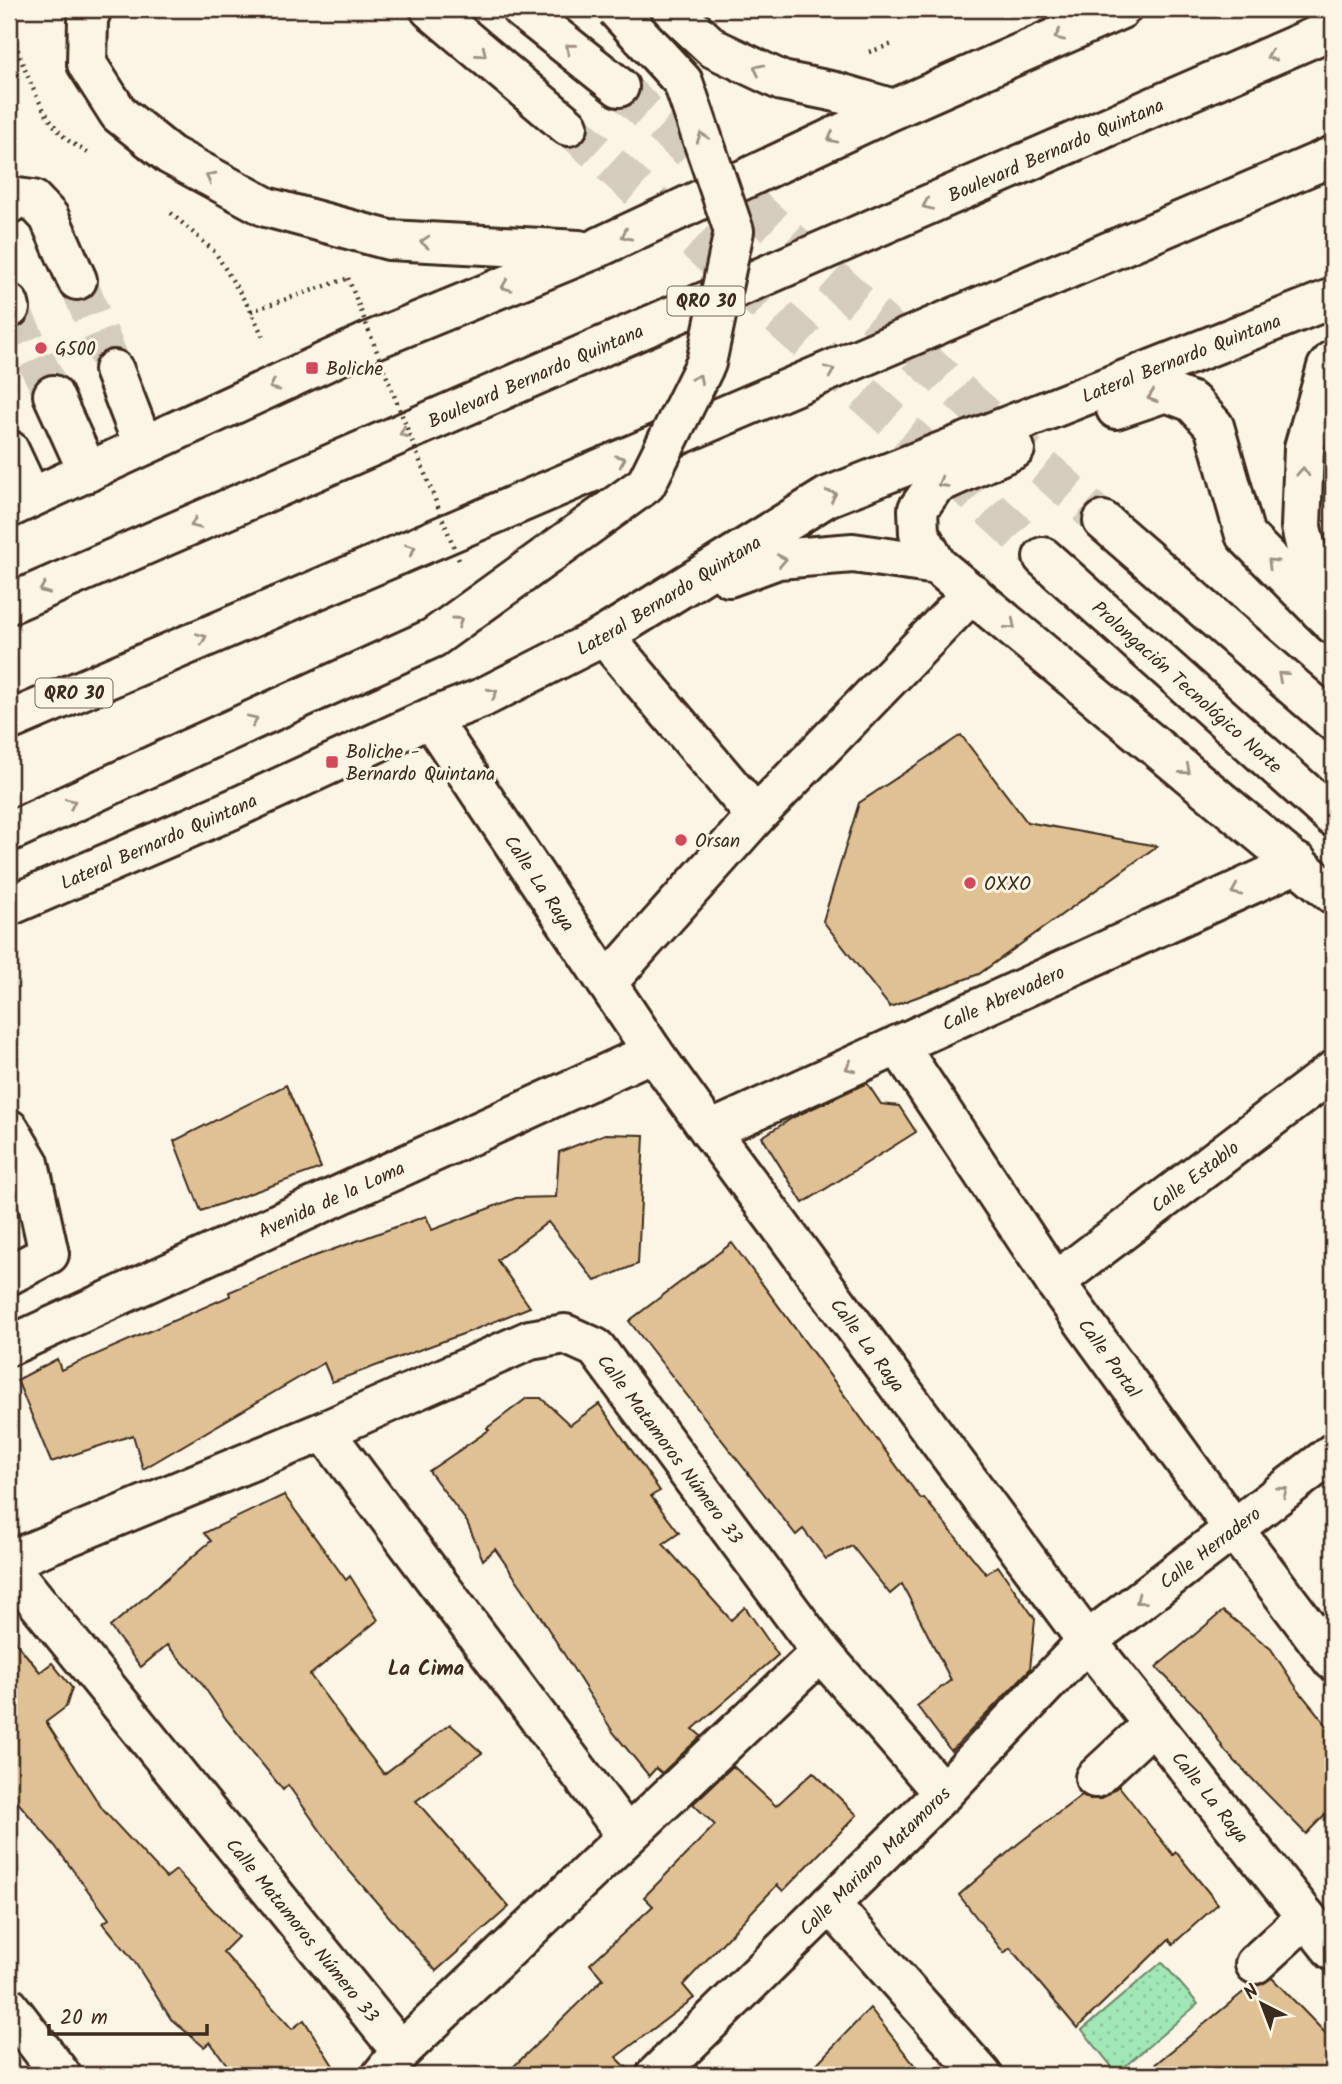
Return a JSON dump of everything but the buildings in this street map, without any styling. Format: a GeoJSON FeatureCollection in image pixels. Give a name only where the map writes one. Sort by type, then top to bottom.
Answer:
{"type":"FeatureCollection","features":[{"type":"Feature","properties":{"kind":"street"},"geometry":{"type":"LineString","coordinates":[[92,9],[88,19],[87,64],[119,114],[170,155],[267,207],[389,240],[592,251]]}},
{"type":"Feature","properties":{"kind":"street"},"geometry":{"type":"LineString","coordinates":[[430,9],[568,126]]}},
{"type":"Feature","properties":{"kind":"street"},"geometry":{"type":"LineString","coordinates":[[521,9],[619,87]]}},
{"type":"Feature","properties":{"kind":"street"},"geometry":{"type":"LineString","coordinates":[[9,832],[433,638],[646,484],[706,363],[734,231],[683,82],[616,9]]}},
{"type":"Feature","properties":{"kind":"street"},"geometry":{"type":"LineString","coordinates":[[671,9],[713,48],[782,81],[836,92],[894,109]]}},
{"type":"Feature","properties":{"kind":"street"},"geometry":{"type":"LineString","coordinates":[[9,450],[20,503],[373,340],[592,251],[894,109],[1121,9]]}},
{"type":"Feature","properties":{"kind":"street","name":"Boulevard Bernardo Quintana"},"geometry":{"type":"LineString","coordinates":[[9,604],[1333,29]]}},
{"type":"Feature","properties":{"kind":"street","name":"QRO 30"},"geometry":{"type":"LineString","coordinates":[[9,721],[1333,156]]}},
{"type":"Feature","properties":{"kind":"street"},"geometry":{"type":"LineString","coordinates":[[1257,190],[1333,175]]}},
{"type":"Feature","properties":{"kind":"street"},"geometry":{"type":"LineString","coordinates":[[9,204],[18,198],[33,200],[49,217],[77,280]]}},
{"type":"Feature","properties":{"kind":"street","name":"Lateral Bernardo Quintana"},"geometry":{"type":"LineString","coordinates":[[9,906],[430,718],[482,698],[604,636],[827,496],[1333,298]]}},
{"type":"Feature","properties":{"kind":"street"},"geometry":{"type":"LineString","coordinates":[[1327,617],[1301,527],[1304,447],[1326,367],[1333,359]]}},
{"type":"Feature","properties":{"kind":"street"},"geometry":{"type":"LineString","coordinates":[[114,370],[143,445]]}},
{"type":"Feature","properties":{"kind":"street"},"geometry":{"type":"LineString","coordinates":[[1327,617],[1245,535],[1214,426],[1192,402],[1166,392],[1080,421],[935,485],[918,509],[919,533],[937,565],[1333,894]]}},
{"type":"Feature","properties":{"kind":"street"},"geometry":{"type":"LineString","coordinates":[[53,396],[88,472]]}},
{"type":"Feature","properties":{"kind":"street"},"geometry":{"type":"LineString","coordinates":[[1103,521],[1333,721]]}},
{"type":"Feature","properties":{"kind":"street"},"geometry":{"type":"LineString","coordinates":[[648,608],[778,559],[853,553],[937,565]]}},
{"type":"Feature","properties":{"kind":"street","name":"Prolongación Tecnológico Norte"},"geometry":{"type":"LineString","coordinates":[[1043,558],[1333,817]]}},
{"type":"Feature","properties":{"kind":"street"},"geometry":{"type":"LineString","coordinates":[[607,984],[756,816],[972,593]]}},
{"type":"Feature","properties":{"kind":"street"},"geometry":{"type":"LineString","coordinates":[[604,636],[756,816]]}},
{"type":"Feature","properties":{"kind":"street","name":"Calle La Raya"},"geometry":{"type":"LineString","coordinates":[[430,718],[607,984],[709,1131],[1087,1641],[1333,1951]]}},
{"type":"Feature","properties":{"kind":"street","name":"Calle Abrevadero"},"geometry":{"type":"LineString","coordinates":[[709,1131],[1298,863]]}},
{"type":"Feature","properties":{"kind":"street","name":"Calle Portal"},"geometry":{"type":"LineString","coordinates":[[898,1045],[1055,1282],[1333,1661]]}},
{"type":"Feature","properties":{"kind":"street","name":"Avenida de la Loma"},"geometry":{"type":"LineString","coordinates":[[9,1346],[653,1052]]}},
{"type":"Feature","properties":{"kind":"street","name":"Calle Establo"},"geometry":{"type":"LineString","coordinates":[[1055,1282],[1333,1071]]}},
{"type":"Feature","properties":{"kind":"street"},"geometry":{"type":"LineString","coordinates":[[9,1129],[29,1163],[49,1254],[9,1275]]}},
{"type":"Feature","properties":{"kind":"street","name":"Calle Matamoros Número 33"},"geometry":{"type":"LineString","coordinates":[[9,1561],[324,1431],[530,1340],[565,1334],[596,1348],[821,1652],[943,1793]]}},
{"type":"Feature","properties":{"kind":"street"},"geometry":{"type":"LineString","coordinates":[[324,1431],[627,1836]]}},
{"type":"Feature","properties":{"kind":"street","name":"Calle Herradero"},"geometry":{"type":"LineString","coordinates":[[1087,1641],[1333,1453]]}},
{"type":"Feature","properties":{"kind":"street","name":"Calle Matamoros Número 33"},"geometry":{"type":"LineString","coordinates":[[9,1567],[392,2063],[821,1652]]}},
{"type":"Feature","properties":{"kind":"street","name":"Calle Mariano Matamoros"},"geometry":{"type":"LineString","coordinates":[[667,2072],[830,1904],[943,1793],[1087,1641]]}},
{"type":"Feature","properties":{"kind":"street"},"geometry":{"type":"LineString","coordinates":[[1095,1777],[1153,1724]]}},
{"type":"Feature","properties":{"kind":"street"},"geometry":{"type":"LineString","coordinates":[[830,1904],[982,2075]]}},
{"type":"Feature","properties":{"kind":"street"},"geometry":{"type":"LineString","coordinates":[[1255,1964],[1306,1917]]}},
{"type":"Feature","properties":{"kind":"street"},"geometry":{"type":"LineString","coordinates":[[9,2007],[61,2075]]}},
{"type":"Feature","properties":{"kind":"path"},"geometry":{"type":"LineString","coordinates":[[251,311],[348,278],[463,570]]}},
{"type":"Feature","properties":{"kind":"green space"},"geometry":{"type":"Polygon","coordinates":[[[1162,1962],[1198,2004],[1117,2073],[1082,2030],[1162,1962]]]}},
{"type":"Feature","properties":{"kind":"tunnel"},"geometry":{"type":"LineString","coordinates":[[619,87],[1103,521]]}},
{"type":"Feature","properties":{"kind":"tunnel"},"geometry":{"type":"LineString","coordinates":[[568,126],[1043,557]]}},
{"type":"Feature","properties":{"kind":"tunnel"},"geometry":{"type":"LineString","coordinates":[[77,280],[114,370]]}},
{"type":"Feature","properties":{"kind":"tunnel"},"geometry":{"type":"LineString","coordinates":[[10,308],[53,395]]}},
{"type":"Feature","properties":{"kind":"place","name":"G500"},"geometry":{"type":"Point","coordinates":[41,348]}},
{"type":"Feature","properties":{"kind":"place","name":"Boliche"},"geometry":{"type":"Point","coordinates":[312,368]}},
{"type":"Feature","properties":{"kind":"place","name":"Boliche - Bernardo Quintana"},"geometry":{"type":"Point","coordinates":[332,762]}},
{"type":"Feature","properties":{"kind":"place","name":"Orsan"},"geometry":{"type":"Point","coordinates":[681,840]}},
{"type":"Feature","properties":{"kind":"place","name":"OXXO"},"geometry":{"type":"Point","coordinates":[970,883]}},
{"type":"Feature","properties":{"kind":"district","name":"La Cima"},"geometry":{"type":"Point","coordinates":[426,1668]}}]}
